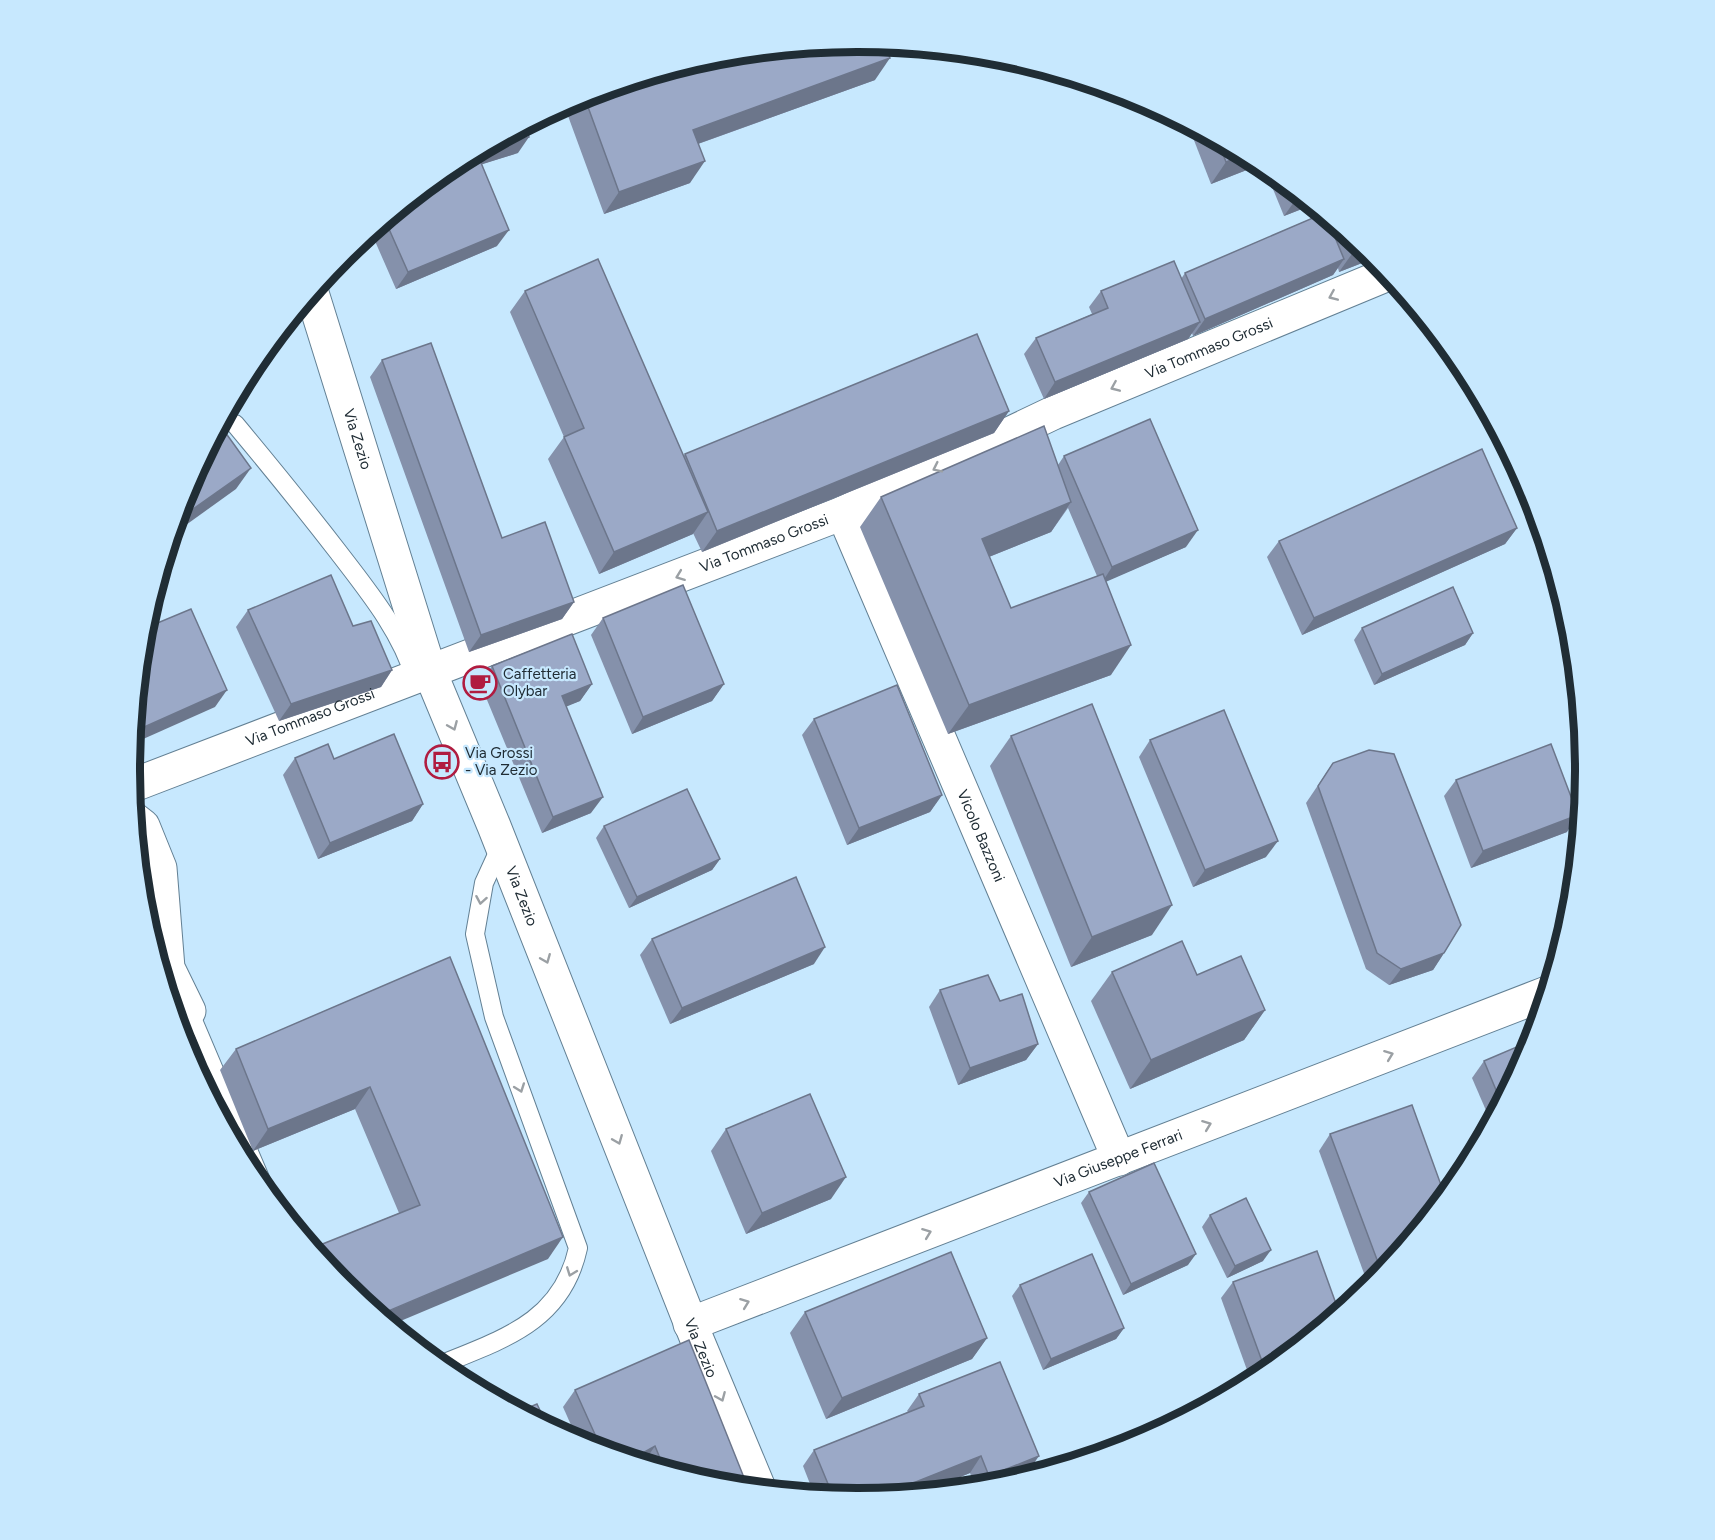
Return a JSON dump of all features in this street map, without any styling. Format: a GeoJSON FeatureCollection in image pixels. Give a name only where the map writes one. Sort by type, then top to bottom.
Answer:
{"type":"FeatureCollection","features":[{"type":"Feature","properties":{"kind":"street","name":"Via Tommaso Grossi"},"geometry":{"type":"LineString","coordinates":[[141,782],[843,513],[1053,412],[1379,278]]}},
{"type":"Feature","properties":{"kind":"street","name":"Via Zezio"},"geometry":{"type":"LineString","coordinates":[[314,301],[423,675],[501,846],[690,1324],[756,1480]]}},
{"type":"Feature","properties":{"kind":"street","name":"Vicolo Bazzoni"},"geometry":{"type":"LineString","coordinates":[[843,513],[1119,1159]]}},
{"type":"Feature","properties":{"kind":"street"},"geometry":{"type":"LineString","coordinates":[[143,826],[160,868],[168,968],[189,1011]]}},
{"type":"Feature","properties":{"kind":"street","name":"Via Giuseppe Ferrari"},"geometry":{"type":"LineString","coordinates":[[690,1324],[1538,996]]}},
{"type":"Feature","properties":{"kind":"lane"},"geometry":{"type":"LineString","coordinates":[[235,424],[291,491],[378,604],[411,665],[423,675]]}},
{"type":"Feature","properties":{"kind":"lane"},"geometry":{"type":"LineString","coordinates":[[450,1361],[514,1334],[556,1301],[573,1272],[578,1248],[494,1017],[475,934],[484,883],[501,846]]}},
{"type":"Feature","properties":{"kind":"lane"},"geometry":{"type":"LineString","coordinates":[[189,1011],[246,1144]]}},
{"type":"Feature","properties":{"kind":"building"},"geometry":{"type":"Polygon","coordinates":[[[888,53],[890,58],[693,130],[705,161],[619,192],[587,105],[672,77],[718,66],[811,54],[888,53]]]}},
{"type":"Feature","properties":{"kind":"building"},"geometry":{"type":"Polygon","coordinates":[[[528,133],[529,137],[510,143],[528,133]]]}},
{"type":"Feature","properties":{"kind":"building"},"geometry":{"type":"Polygon","coordinates":[[[1223,153],[1233,159],[1226,162],[1223,153]]]}},
{"type":"Feature","properties":{"kind":"building"},"geometry":{"type":"Polygon","coordinates":[[[480,160],[509,230],[408,272],[388,227],[459,173],[480,160]]]}},
{"type":"Feature","properties":{"kind":"building"},"geometry":{"type":"Polygon","coordinates":[[[1314,217],[1333,233],[1344,259],[1205,319],[1185,273],[1314,217]]]}},
{"type":"Feature","properties":{"kind":"building"},"geometry":{"type":"Polygon","coordinates":[[[598,259],[708,512],[614,552],[564,437],[584,428],[525,291],[598,259]]]}},
{"type":"Feature","properties":{"kind":"building"},"geometry":{"type":"Polygon","coordinates":[[[1174,261],[1200,322],[1055,382],[1036,338],[1108,308],[1101,291],[1174,261]]]}},
{"type":"Feature","properties":{"kind":"building"},"geometry":{"type":"Polygon","coordinates":[[[977,334],[1009,411],[717,531],[685,454],[977,334]]]}},
{"type":"Feature","properties":{"kind":"building"},"geometry":{"type":"Polygon","coordinates":[[[431,343],[502,538],[545,522],[574,602],[481,635],[382,360],[431,343]]]}},
{"type":"Feature","properties":{"kind":"building"},"geometry":{"type":"Polygon","coordinates":[[[1150,419],[1198,530],[1112,567],[1064,456],[1150,419]]]}},
{"type":"Feature","properties":{"kind":"building"},"geometry":{"type":"Polygon","coordinates":[[[1044,426],[1071,502],[982,539],[1011,608],[1103,574],[1131,645],[969,705],[881,497],[1044,426]]]}},
{"type":"Feature","properties":{"kind":"building"},"geometry":{"type":"Polygon","coordinates":[[[225,432],[251,468],[188,512],[225,432]]]}},
{"type":"Feature","properties":{"kind":"building"},"geometry":{"type":"Polygon","coordinates":[[[1482,449],[1517,528],[1314,618],[1279,541],[1482,449]]]}},
{"type":"Feature","properties":{"kind":"building"},"geometry":{"type":"Polygon","coordinates":[[[331,575],[353,626],[371,621],[392,670],[291,704],[248,610],[331,575]]]}},
{"type":"Feature","properties":{"kind":"building"},"geometry":{"type":"Polygon","coordinates":[[[683,585],[724,684],[643,717],[603,618],[683,585]]]}},
{"type":"Feature","properties":{"kind":"building"},"geometry":{"type":"Polygon","coordinates":[[[1453,587],[1473,633],[1382,674],[1362,628],[1453,587]]]}},
{"type":"Feature","properties":{"kind":"building"},"geometry":{"type":"Polygon","coordinates":[[[191,609],[227,690],[142,728],[146,676],[155,624],[191,609]]]}},
{"type":"Feature","properties":{"kind":"building"},"geometry":{"type":"Polygon","coordinates":[[[572,634],[592,684],[562,696],[603,797],[553,817],[492,666],[572,634]]]}},
{"type":"Feature","properties":{"kind":"building"},"geometry":{"type":"Polygon","coordinates":[[[897,685],[942,795],[859,828],[814,719],[897,685]]]}},
{"type":"Feature","properties":{"kind":"building"},"geometry":{"type":"Polygon","coordinates":[[[1092,704],[1172,905],[1092,937],[1011,736],[1092,704]]]}},
{"type":"Feature","properties":{"kind":"building"},"geometry":{"type":"Polygon","coordinates":[[[1224,710],[1278,841],[1205,870],[1150,740],[1224,710]]]}},
{"type":"Feature","properties":{"kind":"building"},"geometry":{"type":"Polygon","coordinates":[[[394,734],[423,804],[330,843],[295,758],[328,744],[334,759],[394,734]]]}},
{"type":"Feature","properties":{"kind":"building"},"geometry":{"type":"Polygon","coordinates":[[[1551,744],[1574,803],[1573,817],[1483,851],[1456,780],[1551,744]]]}},
{"type":"Feature","properties":{"kind":"building"},"geometry":{"type":"Polygon","coordinates":[[[1369,750],[1394,754],[1461,925],[1444,953],[1401,969],[1377,953],[1318,786],[1333,763],[1369,750]]]}},
{"type":"Feature","properties":{"kind":"building"},"geometry":{"type":"Polygon","coordinates":[[[687,789],[720,859],[637,897],[604,826],[687,789]]]}},
{"type":"Feature","properties":{"kind":"building"},"geometry":{"type":"Polygon","coordinates":[[[796,877],[825,947],[682,1008],[652,939],[796,877]]]}},
{"type":"Feature","properties":{"kind":"building"},"geometry":{"type":"Polygon","coordinates":[[[1182,941],[1197,975],[1241,956],[1265,1010],[1151,1060],[1112,972],[1182,941]]]}},
{"type":"Feature","properties":{"kind":"building"},"geometry":{"type":"Polygon","coordinates":[[[450,957],[563,1237],[387,1312],[320,1245],[420,1205],[370,1087],[268,1129],[236,1049],[450,957]]]}},
{"type":"Feature","properties":{"kind":"building"},"geometry":{"type":"Polygon","coordinates":[[[988,975],[1000,1001],[1022,994],[1038,1044],[970,1068],[940,990],[988,975]]]}},
{"type":"Feature","properties":{"kind":"building"},"geometry":{"type":"Polygon","coordinates":[[[178,994],[188,1026],[178,1001],[176,995],[178,994]]]}},
{"type":"Feature","properties":{"kind":"building"},"geometry":{"type":"Polygon","coordinates":[[[194,1036],[212,1082],[195,1045],[192,1037],[194,1036]]]}},
{"type":"Feature","properties":{"kind":"building"},"geometry":{"type":"Polygon","coordinates":[[[1520,1046],[1498,1094],[1484,1061],[1520,1046]]]}},
{"type":"Feature","properties":{"kind":"building"},"geometry":{"type":"Polygon","coordinates":[[[810,1094],[846,1177],[762,1213],[726,1129],[810,1094]]]}},
{"type":"Feature","properties":{"kind":"building"},"geometry":{"type":"Polygon","coordinates":[[[1412,1105],[1442,1187],[1427,1207],[1378,1263],[1330,1134],[1412,1105]]]}},
{"type":"Feature","properties":{"kind":"building"},"geometry":{"type":"Polygon","coordinates":[[[1154,1163],[1196,1254],[1131,1284],[1089,1192],[1154,1163]]]}},
{"type":"Feature","properties":{"kind":"building"},"geometry":{"type":"Polygon","coordinates":[[[1246,1198],[1271,1250],[1235,1266],[1210,1215],[1246,1198]]]}},
{"type":"Feature","properties":{"kind":"building"},"geometry":{"type":"Polygon","coordinates":[[[1317,1251],[1336,1304],[1262,1362],[1233,1282],[1317,1251]]]}},
{"type":"Feature","properties":{"kind":"building"},"geometry":{"type":"Polygon","coordinates":[[[951,1252],[987,1338],[842,1398],[805,1312],[951,1252]]]}},
{"type":"Feature","properties":{"kind":"building"},"geometry":{"type":"Polygon","coordinates":[[[1092,1254],[1124,1328],[1051,1359],[1020,1285],[1092,1254]]]}},
{"type":"Feature","properties":{"kind":"building"},"geometry":{"type":"Polygon","coordinates":[[[689,1340],[744,1478],[660,1459],[655,1446],[642,1454],[597,1438],[575,1390],[689,1340]]]}},
{"type":"Feature","properties":{"kind":"building"},"geometry":{"type":"Polygon","coordinates":[[[1000,1362],[1039,1456],[989,1475],[981,1456],[906,1486],[829,1487],[814,1450],[924,1406],[919,1394],[1000,1362]]]}},
{"type":"Feature","properties":{"kind":"building"},"geometry":{"type":"Polygon","coordinates":[[[537,1404],[542,1415],[540,1414],[528,1408],[537,1404]]]}},
{"type":"Feature","properties":{"kind":"place","name":"Caffetteria Olybar"},"geometry":{"type":"Point","coordinates":[480,683]}},
{"type":"Feature","properties":{"kind":"place","name":"Via Grossi - Via Zezio"},"geometry":{"type":"Point","coordinates":[442,762]}}]}
